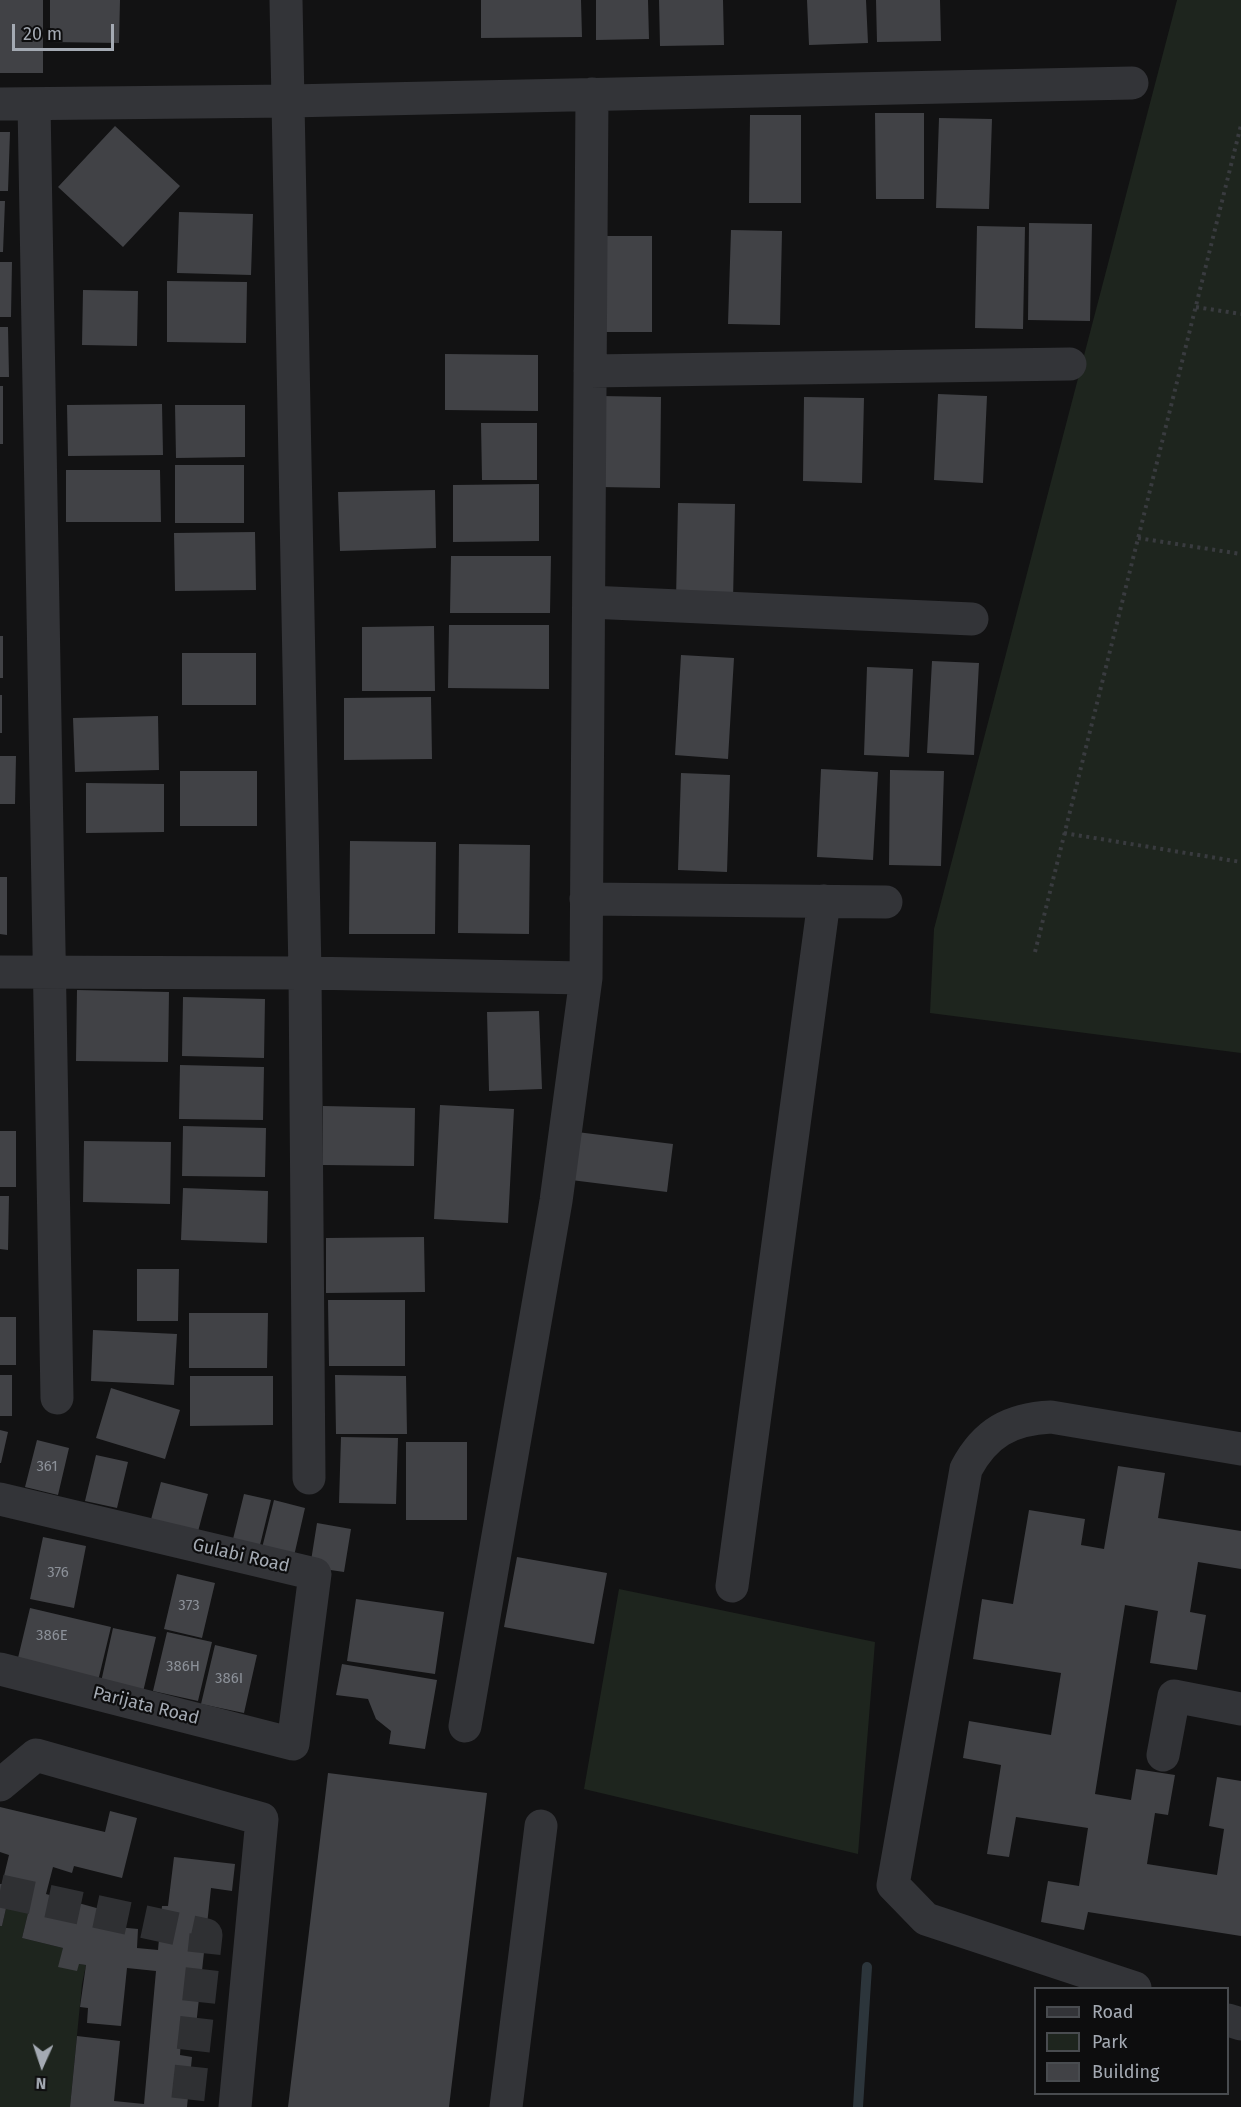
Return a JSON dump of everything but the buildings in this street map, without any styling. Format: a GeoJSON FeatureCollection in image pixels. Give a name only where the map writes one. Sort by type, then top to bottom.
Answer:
{"type":"FeatureCollection","features":[{"type":"Feature","properties":{"kind":"street"},"geometry":{"type":"LineString","coordinates":[[286,0],[305,973],[309,1478]]}},
{"type":"Feature","properties":{"kind":"street"},"geometry":{"type":"LineString","coordinates":[[0,104],[289,101],[1132,82]]}},
{"type":"Feature","properties":{"kind":"street"},"geometry":{"type":"LineString","coordinates":[[465,1726],[556,1201],[586,978],[592,94]]}},
{"type":"Feature","properties":{"kind":"street"},"geometry":{"type":"LineString","coordinates":[[34,104],[57,1398]]}},
{"type":"Feature","properties":{"kind":"street"},"geometry":{"type":"LineString","coordinates":[[590,371],[1070,364]]}},
{"type":"Feature","properties":{"kind":"street"},"geometry":{"type":"LineString","coordinates":[[589,602],[972,619]]}},
{"type":"Feature","properties":{"kind":"street"},"geometry":{"type":"LineString","coordinates":[[586,899],[886,902]]}},
{"type":"Feature","properties":{"kind":"street"},"geometry":{"type":"LineString","coordinates":[[732,1586],[824,901]]}},
{"type":"Feature","properties":{"kind":"street"},"geometry":{"type":"LineString","coordinates":[[0,972],[305,973],[586,978]]}},
{"type":"Feature","properties":{"kind":"street"},"geometry":{"type":"LineString","coordinates":[[1129,1987],[926,1918],[894,1884],[966,1469],[984,1442],[998,1431],[1014,1422],[1032,1418],[1051,1418],[1241,1449]]}},
{"type":"Feature","properties":{"kind":"street","name":"Gulabi Road"},"geometry":{"type":"LineString","coordinates":[[0,1499],[315,1574],[293,1744]]}},
{"type":"Feature","properties":{"kind":"street","name":"Parijata Road"},"geometry":{"type":"LineString","coordinates":[[0,1669],[293,1744]]}},
{"type":"Feature","properties":{"kind":"street"},"geometry":{"type":"LineString","coordinates":[[1163,1755],[1174,1696],[1241,1709]]}},
{"type":"Feature","properties":{"kind":"street"},"geometry":{"type":"LineString","coordinates":[[0,1785],[36,1755],[262,1819],[235,2107]]}},
{"type":"Feature","properties":{"kind":"street"},"geometry":{"type":"LineString","coordinates":[[506,2107],[541,1826]]}},
{"type":"Feature","properties":{"kind":"path"},"geometry":{"type":"LineString","coordinates":[[1035,952],[1241,125]]}},
{"type":"Feature","properties":{"kind":"path"},"geometry":{"type":"LineString","coordinates":[[1234,153],[1241,153]]}},
{"type":"Feature","properties":{"kind":"path"},"geometry":{"type":"LineString","coordinates":[[1196,307],[1241,314]]}},
{"type":"Feature","properties":{"kind":"path"},"geometry":{"type":"LineString","coordinates":[[1138,538],[1241,554]]}},
{"type":"Feature","properties":{"kind":"path"},"geometry":{"type":"LineString","coordinates":[[1064,833],[1241,862]]}},
{"type":"Feature","properties":{"kind":"green space"},"geometry":{"type":"Polygon","coordinates":[[[1177,0],[1241,0],[1241,1053],[930,1013],[934,929],[1177,0]]]}},
{"type":"Feature","properties":{"kind":"green space"},"geometry":{"type":"Polygon","coordinates":[[[619,1589],[875,1642],[858,1854],[584,1789],[619,1589]]]}},
{"type":"Feature","properties":{"kind":"green space"},"geometry":{"type":"Polygon","coordinates":[[[7,1904],[29,1909],[22,1938],[63,1948],[79,1964],[86,1965],[82,1984],[70,2107],[0,2107],[0,1926],[2,1926],[7,1904]]]}},
{"type":"Feature","properties":{"kind":"waterway"},"geometry":{"type":"LineString","coordinates":[[858,2107],[867,1967]]}},
{"type":"Feature","properties":{"kind":"tunnel"},"geometry":{"type":"LineString","coordinates":[[0,1891],[206,1935],[187,2107]]}}]}
